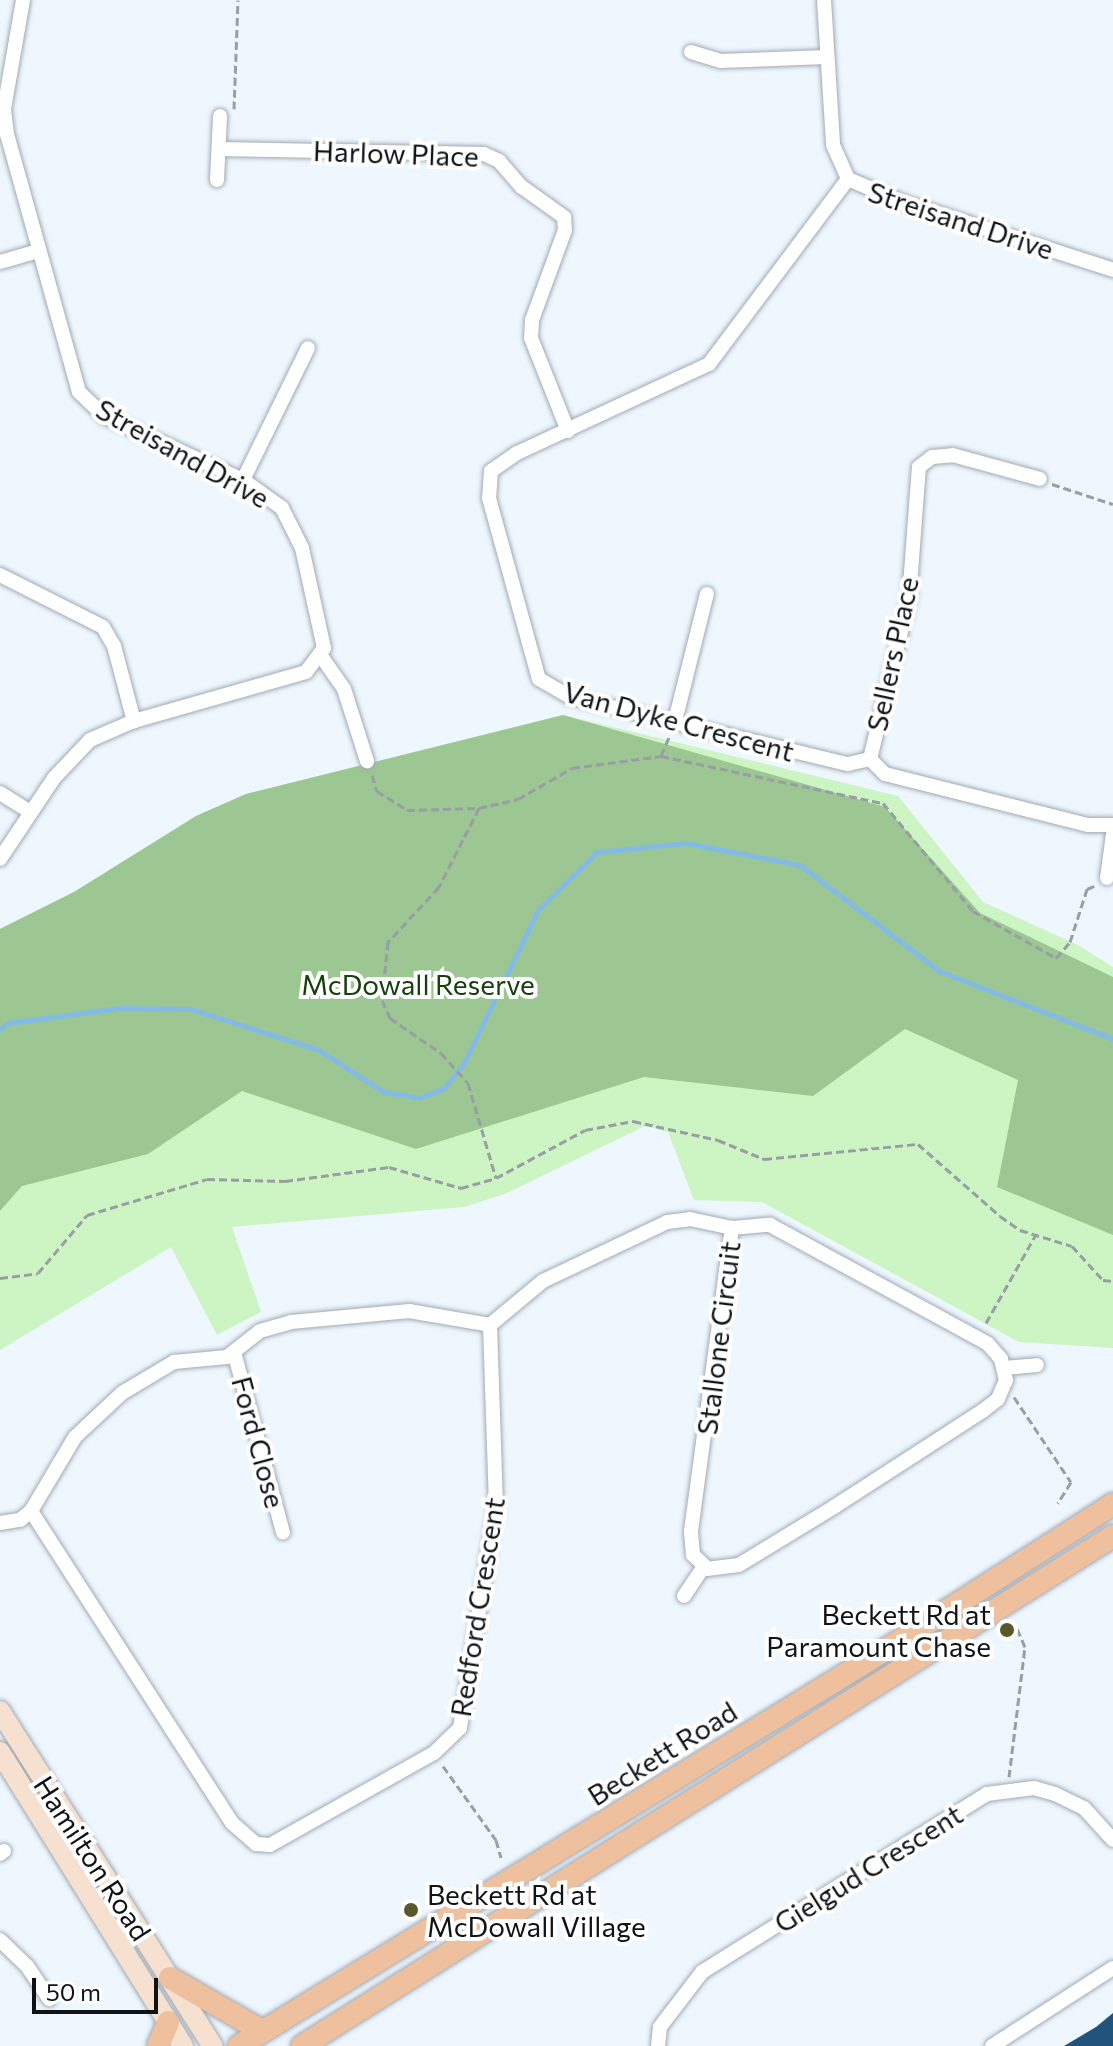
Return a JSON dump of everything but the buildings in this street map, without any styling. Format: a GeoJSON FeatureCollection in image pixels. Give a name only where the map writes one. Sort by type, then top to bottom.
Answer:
{"type":"FeatureCollection","features":[{"type":"Feature","properties":{"kind":"main road","name":"Beckett Road"},"geometry":{"type":"LineString","coordinates":[[239,2046],[845,1675],[1113,1504]]}},
{"type":"Feature","properties":{"kind":"main road","name":"Beckett Road"},"geometry":{"type":"LineString","coordinates":[[302,2046],[1113,1536]]}},
{"type":"Feature","properties":{"kind":"main road","name":"Hamilton Road"},"geometry":{"type":"LineString","coordinates":[[0,1711],[213,2046]]}},
{"type":"Feature","properties":{"kind":"main road","name":"Hamilton Road"},"geometry":{"type":"LineString","coordinates":[[0,1752],[183,2046]]}},
{"type":"Feature","properties":{"kind":"main road"},"geometry":{"type":"LineString","coordinates":[[170,1978],[262,2031]]}},
{"type":"Feature","properties":{"kind":"main road"},"geometry":{"type":"LineString","coordinates":[[158,2046],[168,2022]]}},
{"type":"Feature","properties":{"kind":"street","name":"Streisand Drive"},"geometry":{"type":"LineString","coordinates":[[23,0],[4,109],[72,377],[89,404],[104,416],[243,480],[282,508],[293,523],[323,632],[321,656]]}},
{"type":"Feature","properties":{"kind":"street","name":"Streisand Drive"},"geometry":{"type":"LineString","coordinates":[[824,0],[833,145],[848,179],[886,197],[1113,270]]}},
{"type":"Feature","properties":{"kind":"street"},"geometry":{"type":"LineString","coordinates":[[0,37],[16,40]]}},
{"type":"Feature","properties":{"kind":"street"},"geometry":{"type":"LineString","coordinates":[[691,52],[721,61],[827,57]]}},
{"type":"Feature","properties":{"kind":"street"},"geometry":{"type":"LineString","coordinates":[[217,180],[220,116]]}},
{"type":"Feature","properties":{"kind":"street","name":"Harlow Place"},"geometry":{"type":"LineString","coordinates":[[219,149],[484,154],[499,161],[522,187],[564,217],[565,230],[532,320],[531,338],[568,431]]}},
{"type":"Feature","properties":{"kind":"street","name":"Van Dyke Crescent"},"geometry":{"type":"LineString","coordinates":[[848,179],[721,354],[688,377],[500,462],[488,478],[539,679],[570,697],[848,764],[870,759]]}},
{"type":"Feature","properties":{"kind":"street"},"geometry":{"type":"LineString","coordinates":[[0,262],[38,251]]}},
{"type":"Feature","properties":{"kind":"street"},"geometry":{"type":"LineString","coordinates":[[243,480],[308,348]]}},
{"type":"Feature","properties":{"kind":"street","name":"Sellers Place"},"geometry":{"type":"LineString","coordinates":[[870,759],[909,599],[919,467],[932,457],[953,455],[1040,479]]}},
{"type":"Feature","properties":{"kind":"street"},"geometry":{"type":"LineString","coordinates":[[0,575],[103,627],[114,646],[134,721]]}},
{"type":"Feature","properties":{"kind":"street"},"geometry":{"type":"LineString","coordinates":[[675,721],[707,594]]}},
{"type":"Feature","properties":{"kind":"street"},"geometry":{"type":"LineString","coordinates":[[0,859],[79,749],[134,721],[306,672],[321,656],[344,689],[367,761]]}},
{"type":"Feature","properties":{"kind":"street"},"geometry":{"type":"LineString","coordinates":[[870,759],[885,774],[1088,825],[1113,825]]}},
{"type":"Feature","properties":{"kind":"street"},"geometry":{"type":"LineString","coordinates":[[0,793],[31,812]]}},
{"type":"Feature","properties":{"kind":"street"},"geometry":{"type":"LineString","coordinates":[[1107,878],[1113,834]]}},
{"type":"Feature","properties":{"kind":"street"},"geometry":{"type":"LineString","coordinates":[[0,1523],[20,1520],[31,1511],[75,1437],[122,1393],[185,1358],[234,1352],[260,1331],[291,1322],[409,1311],[490,1325],[543,1281],[667,1222],[690,1219],[732,1228]]}},
{"type":"Feature","properties":{"kind":"street","name":"Stallone Circuit"},"geometry":{"type":"LineString","coordinates":[[704,1566],[693,1555],[691,1531],[732,1228],[770,1225],[782,1230],[978,1338],[1004,1368]]}},
{"type":"Feature","properties":{"kind":"street","name":"Redford Crescent"},"geometry":{"type":"LineString","coordinates":[[31,1511],[232,1823],[256,1844],[270,1845],[293,1835],[434,1753],[460,1728],[467,1708],[492,1537],[490,1325]]}},
{"type":"Feature","properties":{"kind":"street","name":"Ford Close"},"geometry":{"type":"LineString","coordinates":[[234,1352],[283,1532]]}},
{"type":"Feature","properties":{"kind":"street"},"geometry":{"type":"LineString","coordinates":[[684,1596],[704,1566],[722,1570],[739,1565],[984,1410],[1003,1391],[1004,1368],[1037,1365]]}},
{"type":"Feature","properties":{"kind":"street"},"geometry":{"type":"LineString","coordinates":[[1009,1788],[1034,1788],[1074,1803],[1113,1840]]}},
{"type":"Feature","properties":{"kind":"street","name":"Gielgud Crescent"},"geometry":{"type":"LineString","coordinates":[[658,2046],[660,2027],[702,1972],[987,1794],[1009,1788]]}},
{"type":"Feature","properties":{"kind":"street"},"geometry":{"type":"LineString","coordinates":[[0,1940],[27,1966],[49,1999]]}},
{"type":"Feature","properties":{"kind":"street"},"geometry":{"type":"LineString","coordinates":[[992,2046],[1113,1968]]}},
{"type":"Feature","properties":{"kind":"path"},"geometry":{"type":"LineString","coordinates":[[219,149],[234,124],[238,0]]}},
{"type":"Feature","properties":{"kind":"path"},"geometry":{"type":"LineString","coordinates":[[1040,479],[1113,504]]}},
{"type":"Feature","properties":{"kind":"path"},"geometry":{"type":"LineString","coordinates":[[661,756],[675,721]]}},
{"type":"Feature","properties":{"kind":"path"},"geometry":{"type":"LineString","coordinates":[[367,761],[377,791],[407,810],[479,808],[518,799],[572,768],[661,756],[883,803],[973,911],[1056,958],[1070,942],[1087,889],[1107,878]]}},
{"type":"Feature","properties":{"kind":"path"},"geometry":{"type":"LineString","coordinates":[[479,808],[439,887],[388,942],[382,1000],[390,1018],[441,1053],[468,1083],[496,1178]]}},
{"type":"Feature","properties":{"kind":"path"},"geometry":{"type":"LineString","coordinates":[[0,1278],[38,1273],[87,1215],[207,1179],[285,1181],[389,1167],[461,1188],[496,1178],[585,1130],[633,1121],[718,1140],[764,1159],[908,1143],[925,1149],[1000,1216],[1035,1236],[1072,1246],[1103,1280],[1113,1281]]}},
{"type":"Feature","properties":{"kind":"path"},"geometry":{"type":"LineString","coordinates":[[978,1338],[1035,1236]]}},
{"type":"Feature","properties":{"kind":"path"},"geometry":{"type":"LineString","coordinates":[[1003,1391],[1019,1399],[1071,1482],[1058,1503]]}},
{"type":"Feature","properties":{"kind":"path"},"geometry":{"type":"LineString","coordinates":[[1009,1788],[1025,1647],[1017,1628]]}},
{"type":"Feature","properties":{"kind":"path"},"geometry":{"type":"LineString","coordinates":[[434,1753],[496,1840],[501,1857]]}},
{"type":"Feature","properties":{"kind":"green space","name":"McDowall Reserve"},"geometry":{"type":"Polygon","coordinates":[[[563,715],[898,796],[983,902],[1078,945],[1113,967],[1113,1348],[1019,1342],[762,1202],[694,1200],[668,1132],[645,1126],[507,1193],[464,1207],[232,1227],[261,1312],[217,1335],[171,1247],[0,1350],[0,929],[74,892],[196,816],[246,794],[563,715]]]}},
{"type":"Feature","properties":{"kind":"green space","name":"McDowall Reserve"},"geometry":{"type":"Polygon","coordinates":[[[563,715],[885,807],[980,913],[1113,977],[1113,1235],[997,1187],[1018,1080],[905,1029],[813,1096],[644,1077],[416,1149],[242,1091],[148,1154],[22,1186],[0,1211],[0,929],[74,892],[196,816],[246,794],[563,715]]]}},
{"type":"Feature","properties":{"kind":"waterway"},"geometry":{"type":"LineString","coordinates":[[0,1029],[8,1023],[120,1008],[191,1009],[319,1050],[384,1092],[420,1098],[444,1088],[464,1063],[538,910],[597,852],[686,843],[800,865],[939,971],[1113,1039]]}},
{"type":"Feature","properties":{"kind":"place","name":"Beckett Rd at Paramount Chase"},"geometry":{"type":"Point","coordinates":[1007,1630]}},
{"type":"Feature","properties":{"kind":"place","name":"Beckett Rd at McDowall Village"},"geometry":{"type":"Point","coordinates":[411,1910]}}]}
